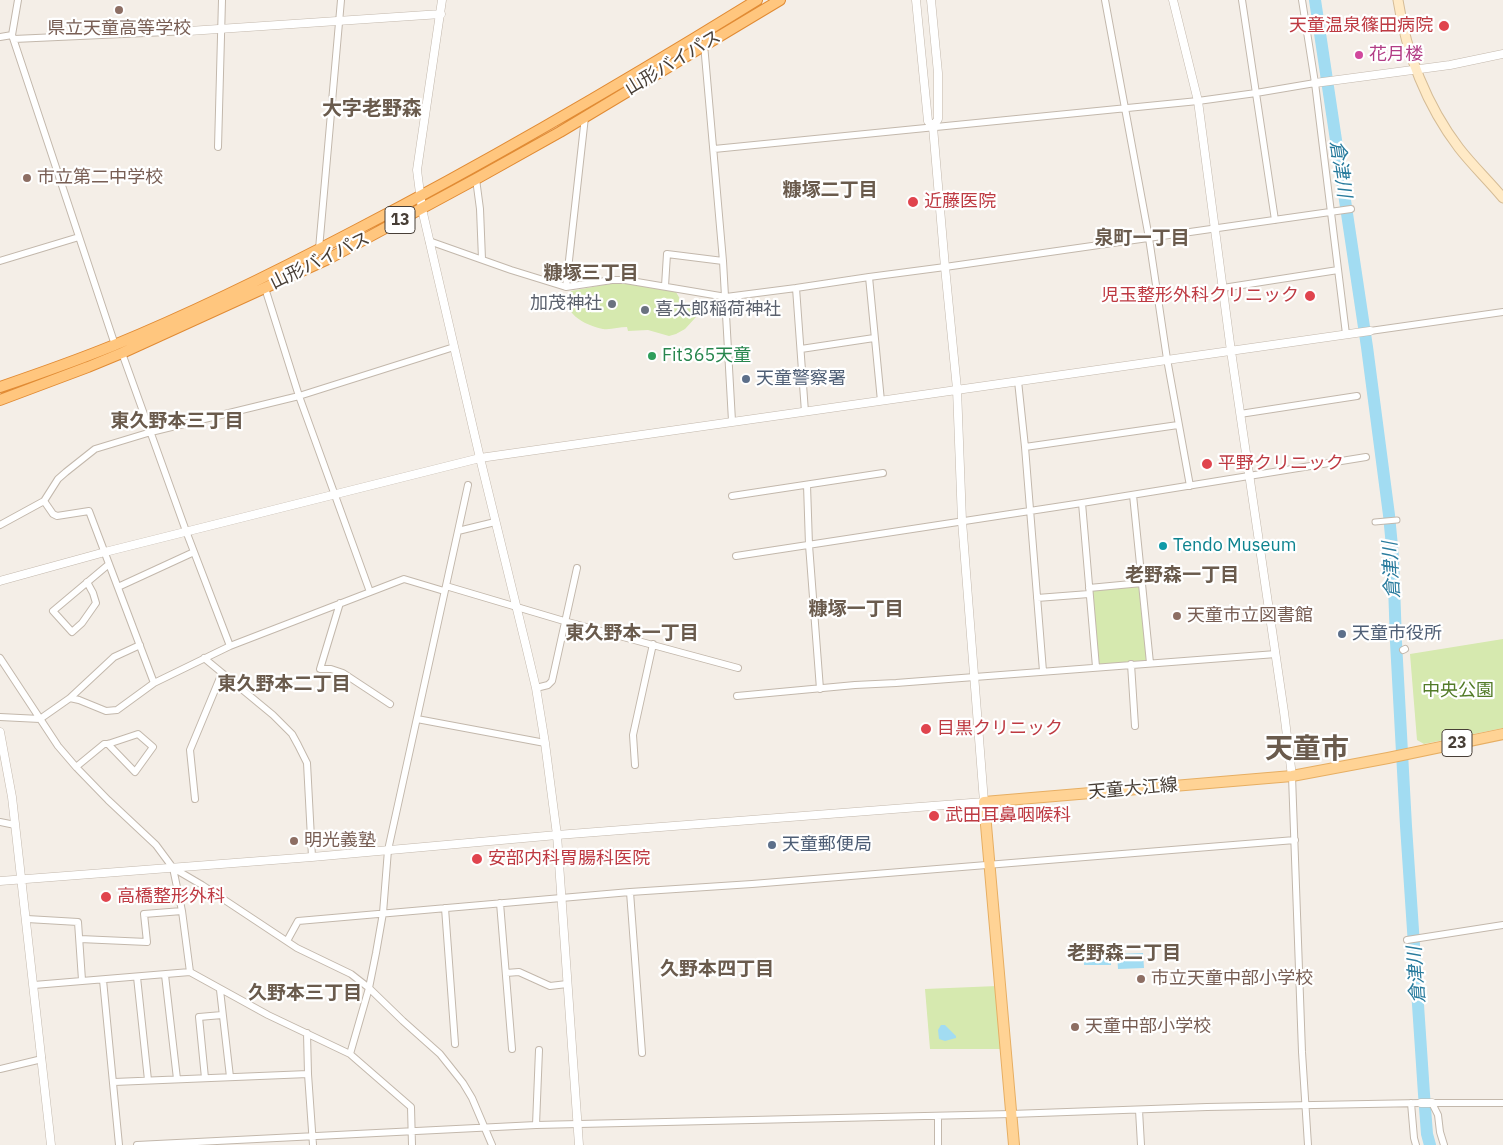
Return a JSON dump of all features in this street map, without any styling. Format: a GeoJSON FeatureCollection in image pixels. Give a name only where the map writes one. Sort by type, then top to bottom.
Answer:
{"type":"FeatureCollection","features":[{"type":"Feature","properties":{"kind":"highway","name":"山形バイパス"},"geometry":{"type":"LineString","coordinates":[[0,400],[88,367],[118,349],[420,197],[591,100],[757,0]]}},
{"type":"Feature","properties":{"kind":"highway","name":"山形バイパス"},"geometry":{"type":"LineString","coordinates":[[0,388],[118,349],[328,260],[585,117],[780,0]]}},
{"type":"Feature","properties":{"kind":"main road"},"geometry":{"type":"LineString","coordinates":[[1398,0],[1408,46],[1428,98],[1460,149],[1503,198]]}},
{"type":"Feature","properties":{"kind":"main road","name":"天童大江線"},"geometry":{"type":"LineString","coordinates":[[984,802],[1292,776],[1503,734]]}},
{"type":"Feature","properties":{"kind":"main road"},"geometry":{"type":"LineString","coordinates":[[984,802],[1014,1145]]}},
{"type":"Feature","properties":{"kind":"street"},"geometry":{"type":"LineString","coordinates":[[18,0],[13,37],[78,237],[118,349],[151,432],[230,646]]}},
{"type":"Feature","properties":{"kind":"street"},"geometry":{"type":"LineString","coordinates":[[218,147],[222,0]]}},
{"type":"Feature","properties":{"kind":"street"},"geometry":{"type":"LineString","coordinates":[[319,249],[341,0]]}},
{"type":"Feature","properties":{"kind":"street"},"geometry":{"type":"LineString","coordinates":[[442,0],[418,170],[420,197],[495,522],[536,688],[557,836],[579,1145]]}},
{"type":"Feature","properties":{"kind":"street"},"geometry":{"type":"LineString","coordinates":[[0,882],[984,802],[962,521],[957,389],[933,127],[928,121],[916,0]]}},
{"type":"Feature","properties":{"kind":"street"},"geometry":{"type":"LineString","coordinates":[[931,0],[938,73],[938,119],[933,127]]}},
{"type":"Feature","properties":{"kind":"street"},"geometry":{"type":"LineString","coordinates":[[1105,0],[1149,238],[1167,360],[1190,486]]}},
{"type":"Feature","properties":{"kind":"street"},"geometry":{"type":"LineString","coordinates":[[1173,0],[1198,101],[1231,351],[1292,776],[1308,1145]]}},
{"type":"Feature","properties":{"kind":"street"},"geometry":{"type":"LineString","coordinates":[[1242,0],[1275,220]]}},
{"type":"Feature","properties":{"kind":"street"},"geometry":{"type":"LineString","coordinates":[[1302,0],[1333,211],[1338,270],[1349,334]]}},
{"type":"Feature","properties":{"kind":"street"},"geometry":{"type":"LineString","coordinates":[[0,37],[189,31],[441,14]]}},
{"type":"Feature","properties":{"kind":"street"},"geometry":{"type":"LineString","coordinates":[[704,44],[726,297],[732,421]]}},
{"type":"Feature","properties":{"kind":"street"},"geometry":{"type":"LineString","coordinates":[[714,149],[1198,101],[1450,65],[1503,54]]}},
{"type":"Feature","properties":{"kind":"street"},"geometry":{"type":"LineString","coordinates":[[566,286],[585,117]]}},
{"type":"Feature","properties":{"kind":"street"},"geometry":{"type":"LineString","coordinates":[[476,179],[480,209],[482,259]]}},
{"type":"Feature","properties":{"kind":"street"},"geometry":{"type":"LineString","coordinates":[[429,241],[566,286],[625,280],[726,297],[1351,209]]}},
{"type":"Feature","properties":{"kind":"street"},"geometry":{"type":"LineString","coordinates":[[0,261],[78,237]]}},
{"type":"Feature","properties":{"kind":"street"},"geometry":{"type":"LineString","coordinates":[[665,286],[667,254],[723,261]]}},
{"type":"Feature","properties":{"kind":"street"},"geometry":{"type":"LineString","coordinates":[[1223,288],[1338,270]]}},
{"type":"Feature","properties":{"kind":"street"},"geometry":{"type":"LineString","coordinates":[[869,277],[880,401]]}},
{"type":"Feature","properties":{"kind":"street"},"geometry":{"type":"LineString","coordinates":[[265,288],[299,396],[370,592]]}},
{"type":"Feature","properties":{"kind":"street"},"geometry":{"type":"LineString","coordinates":[[796,288],[805,412]]}},
{"type":"Feature","properties":{"kind":"street"},"geometry":{"type":"LineString","coordinates":[[0,581],[186,531],[480,458],[1503,312]]}},
{"type":"Feature","properties":{"kind":"street"},"geometry":{"type":"LineString","coordinates":[[801,349],[874,338]]}},
{"type":"Feature","properties":{"kind":"street"},"geometry":{"type":"LineString","coordinates":[[0,525],[44,501],[62,476],[95,449],[151,432],[299,396],[454,347]]}},
{"type":"Feature","properties":{"kind":"street"},"geometry":{"type":"LineString","coordinates":[[1018,381],[1043,672]]}},
{"type":"Feature","properties":{"kind":"street"},"geometry":{"type":"LineString","coordinates":[[1240,414],[1357,396]]}},
{"type":"Feature","properties":{"kind":"street"},"geometry":{"type":"LineString","coordinates":[[1024,447],[1178,424]]}},
{"type":"Feature","properties":{"kind":"street"},"geometry":{"type":"LineString","coordinates":[[736,556],[1366,458]]}},
{"type":"Feature","properties":{"kind":"street"},"geometry":{"type":"LineString","coordinates":[[732,496],[883,473]]}},
{"type":"Feature","properties":{"kind":"street"},"geometry":{"type":"LineString","coordinates":[[350,1054],[369,988],[383,912],[388,850],[468,485]]}},
{"type":"Feature","properties":{"kind":"street"},"geometry":{"type":"LineString","coordinates":[[806,485],[820,689]]}},
{"type":"Feature","properties":{"kind":"street"},"geometry":{"type":"LineString","coordinates":[[1133,495],[1150,663]]}},
{"type":"Feature","properties":{"kind":"street"},"geometry":{"type":"LineString","coordinates":[[44,501],[53,514],[57,516],[89,512],[154,683]]}},
{"type":"Feature","properties":{"kind":"street"},"geometry":{"type":"LineString","coordinates":[[1082,503],[1096,667]]}},
{"type":"Feature","properties":{"kind":"street"},"geometry":{"type":"LineString","coordinates":[[1375,522],[1397,520]]}},
{"type":"Feature","properties":{"kind":"street"},"geometry":{"type":"LineString","coordinates":[[458,531],[495,522]]}},
{"type":"Feature","properties":{"kind":"street"},"geometry":{"type":"LineString","coordinates":[[118,587],[194,552]]}},
{"type":"Feature","properties":{"kind":"street"},"geometry":{"type":"LineString","coordinates":[[87,582],[96,603],[82,623],[72,632],[54,611],[87,582],[109,564]]}},
{"type":"Feature","properties":{"kind":"street"},"geometry":{"type":"LineString","coordinates":[[536,688],[548,685],[552,681],[577,568]]}},
{"type":"Feature","properties":{"kind":"street"},"geometry":{"type":"LineString","coordinates":[[70,698],[106,711],[117,710],[154,683],[230,646],[404,579],[516,607],[738,668]]}},
{"type":"Feature","properties":{"kind":"street"},"geometry":{"type":"LineString","coordinates":[[1038,598],[1142,584]]}},
{"type":"Feature","properties":{"kind":"street"},"geometry":{"type":"LineString","coordinates":[[340,604],[320,669],[331,669],[343,673],[390,704]]}},
{"type":"Feature","properties":{"kind":"street"},"geometry":{"type":"LineString","coordinates":[[636,765],[632,735],[653,644]]}},
{"type":"Feature","properties":{"kind":"street"},"geometry":{"type":"LineString","coordinates":[[0,717],[40,719],[70,698],[114,658],[140,645]]}},
{"type":"Feature","properties":{"kind":"street"},"geometry":{"type":"LineString","coordinates":[[737,696],[1276,654]]}},
{"type":"Feature","properties":{"kind":"street"},"geometry":{"type":"LineString","coordinates":[[0,658],[58,746],[108,800],[156,845],[173,868],[297,948],[351,974],[369,988],[440,1054],[452,1067],[472,1098],[492,1145]]}},
{"type":"Feature","properties":{"kind":"street"},"geometry":{"type":"LineString","coordinates":[[204,658],[273,715],[292,734],[298,745],[307,763],[312,857]]}},
{"type":"Feature","properties":{"kind":"street"},"geometry":{"type":"LineString","coordinates":[[1131,664],[1135,726]]}},
{"type":"Feature","properties":{"kind":"street"},"geometry":{"type":"LineString","coordinates":[[195,799],[190,750],[222,673]]}},
{"type":"Feature","properties":{"kind":"street"},"geometry":{"type":"LineString","coordinates":[[417,720],[545,743]]}},
{"type":"Feature","properties":{"kind":"street"},"geometry":{"type":"LineString","coordinates":[[0,732],[10,788],[22,880],[51,1145]]}},
{"type":"Feature","properties":{"kind":"street"},"geometry":{"type":"LineString","coordinates":[[76,767],[104,744],[138,734],[152,747],[135,772],[108,744]]}},
{"type":"Feature","properties":{"kind":"street"},"geometry":{"type":"LineString","coordinates":[[0,822],[15,825]]}},
{"type":"Feature","properties":{"kind":"street"},"geometry":{"type":"LineString","coordinates":[[287,941],[298,921],[383,912],[1295,840]]}},
{"type":"Feature","properties":{"kind":"street"},"geometry":{"type":"LineString","coordinates":[[173,868],[182,910],[190,972]]}},
{"type":"Feature","properties":{"kind":"street"},"geometry":{"type":"LineString","coordinates":[[630,892],[642,1053]]}},
{"type":"Feature","properties":{"kind":"street"},"geometry":{"type":"LineString","coordinates":[[500,903],[512,1049]]}},
{"type":"Feature","properties":{"kind":"street"},"geometry":{"type":"LineString","coordinates":[[445,908],[454,1044]]}},
{"type":"Feature","properties":{"kind":"street"},"geometry":{"type":"LineString","coordinates":[[80,939],[147,942],[144,914],[182,910]]}},
{"type":"Feature","properties":{"kind":"street"},"geometry":{"type":"LineString","coordinates":[[26,920],[78,922],[82,980]]}},
{"type":"Feature","properties":{"kind":"street"},"geometry":{"type":"LineString","coordinates":[[1407,940],[1503,925]]}},
{"type":"Feature","properties":{"kind":"street"},"geometry":{"type":"LineString","coordinates":[[34,985],[190,972],[220,990],[350,1054],[411,1107],[412,1145]]}},
{"type":"Feature","properties":{"kind":"street"},"geometry":{"type":"LineString","coordinates":[[506,973],[519,972],[550,986],[568,984]]}},
{"type":"Feature","properties":{"kind":"street"},"geometry":{"type":"LineString","coordinates":[[165,975],[176,1079]]}},
{"type":"Feature","properties":{"kind":"street"},"geometry":{"type":"LineString","coordinates":[[138,977],[148,1080]]}},
{"type":"Feature","properties":{"kind":"street"},"geometry":{"type":"LineString","coordinates":[[103,980],[120,1145]]}},
{"type":"Feature","properties":{"kind":"street"},"geometry":{"type":"LineString","coordinates":[[220,990],[230,1077]]}},
{"type":"Feature","properties":{"kind":"street"},"geometry":{"type":"LineString","coordinates":[[205,1078],[199,1017],[222,1015]]}},
{"type":"Feature","properties":{"kind":"street"},"geometry":{"type":"LineString","coordinates":[[307,1033],[313,1145]]}},
{"type":"Feature","properties":{"kind":"street"},"geometry":{"type":"LineString","coordinates":[[536,1125],[539,1050]]}},
{"type":"Feature","properties":{"kind":"street"},"geometry":{"type":"LineString","coordinates":[[0,1069],[42,1059]]}},
{"type":"Feature","properties":{"kind":"street"},"geometry":{"type":"LineString","coordinates":[[114,1082],[308,1074]]}},
{"type":"Feature","properties":{"kind":"street"},"geometry":{"type":"LineString","coordinates":[[1411,1103],[1416,1145]]}},
{"type":"Feature","properties":{"kind":"street"},"geometry":{"type":"LineString","coordinates":[[1432,1103],[1438,1115],[1444,1145]]}},
{"type":"Feature","properties":{"kind":"street"},"geometry":{"type":"LineString","coordinates":[[137,1145],[536,1125],[1305,1105],[1503,1103]]}},
{"type":"Feature","properties":{"kind":"street"},"geometry":{"type":"LineString","coordinates":[[1139,1110],[1141,1145]]}},
{"type":"Feature","properties":{"kind":"street"},"geometry":{"type":"LineString","coordinates":[[938,1116],[938,1145]]}},
{"type":"Feature","properties":{"kind":"green space"},"geometry":{"type":"Polygon","coordinates":[[[614,283],[626,283],[676,292],[680,299],[694,308],[696,317],[685,329],[669,336],[648,330],[628,331],[627,327],[606,329],[596,327],[582,321],[570,311],[568,298],[571,291],[614,283]]]}},
{"type":"Feature","properties":{"kind":"green space"},"geometry":{"type":"Polygon","coordinates":[[[1141,585],[1149,662],[1097,665],[1090,589],[1141,585]]]}},
{"type":"Feature","properties":{"kind":"green space","name":"中央公園"},"geometry":{"type":"Polygon","coordinates":[[[1503,639],[1503,728],[1424,744],[1417,740],[1410,654],[1503,639]]]}},
{"type":"Feature","properties":{"kind":"green space"},"geometry":{"type":"Polygon","coordinates":[[[997,986],[1003,1049],[930,1049],[925,989],[997,986]]]}},
{"type":"Feature","properties":{"kind":"water"},"geometry":{"type":"Polygon","coordinates":[[[1111,953],[1111,965],[1084,965],[1084,954],[1111,953]]]}},
{"type":"Feature","properties":{"kind":"water"},"geometry":{"type":"Polygon","coordinates":[[[1143,953],[1144,968],[1118,969],[1117,954],[1143,953]]]}},
{"type":"Feature","properties":{"kind":"water"},"geometry":{"type":"Polygon","coordinates":[[[941,1025],[945,1025],[956,1038],[945,1041],[939,1039],[938,1030],[941,1025]]]}},
{"type":"Feature","properties":{"kind":"waterway","name":"倉津川"},"geometry":{"type":"LineString","coordinates":[[1315,0],[1367,347],[1389,515],[1393,557],[1406,826],[1427,1134],[1430,1145]]}},
{"type":"Feature","properties":{"kind":"place","name":"県立天童高等学校"},"geometry":{"type":"Point","coordinates":[119,10]}},
{"type":"Feature","properties":{"kind":"place","name":"天童温泉篠田病院"},"geometry":{"type":"Point","coordinates":[1444,26]}},
{"type":"Feature","properties":{"kind":"place","name":"花月楼"},"geometry":{"type":"Point","coordinates":[1359,55]}},
{"type":"Feature","properties":{"kind":"place","name":"市立第二中学校"},"geometry":{"type":"Point","coordinates":[27,178]}},
{"type":"Feature","properties":{"kind":"place","name":"近藤医院"},"geometry":{"type":"Point","coordinates":[913,202]}},
{"type":"Feature","properties":{"kind":"place","name":"児玉整形外科クリニック"},"geometry":{"type":"Point","coordinates":[1310,296]}},
{"type":"Feature","properties":{"kind":"place","name":"加茂神社"},"geometry":{"type":"Point","coordinates":[612,304]}},
{"type":"Feature","properties":{"kind":"place","name":"喜太郎稲荷神社"},"geometry":{"type":"Point","coordinates":[645,310]}},
{"type":"Feature","properties":{"kind":"place","name":"Fit365天童"},"geometry":{"type":"Point","coordinates":[652,356]}},
{"type":"Feature","properties":{"kind":"place","name":"天童警察署"},"geometry":{"type":"Point","coordinates":[746,379]}},
{"type":"Feature","properties":{"kind":"place","name":"平野クリニック"},"geometry":{"type":"Point","coordinates":[1207,464]}},
{"type":"Feature","properties":{"kind":"place","name":"Tendo Museum"},"geometry":{"type":"Point","coordinates":[1163,546]}},
{"type":"Feature","properties":{"kind":"place","name":"天童市立図書館"},"geometry":{"type":"Point","coordinates":[1177,616]}},
{"type":"Feature","properties":{"kind":"place","name":"天童市役所"},"geometry":{"type":"Point","coordinates":[1342,634]}},
{"type":"Feature","properties":{"kind":"place","name":"目黒クリニック"},"geometry":{"type":"Point","coordinates":[926,729]}},
{"type":"Feature","properties":{"kind":"place","name":"武田耳鼻咽喉科"},"geometry":{"type":"Point","coordinates":[934,816]}},
{"type":"Feature","properties":{"kind":"place","name":"明光義塾"},"geometry":{"type":"Point","coordinates":[294,841]}},
{"type":"Feature","properties":{"kind":"place","name":"天童郵便局"},"geometry":{"type":"Point","coordinates":[772,845]}},
{"type":"Feature","properties":{"kind":"place","name":"安部内科胃腸科医院"},"geometry":{"type":"Point","coordinates":[477,859]}},
{"type":"Feature","properties":{"kind":"place","name":"高橋整形外科"},"geometry":{"type":"Point","coordinates":[106,897]}},
{"type":"Feature","properties":{"kind":"place","name":"市立天童中部小学校"},"geometry":{"type":"Point","coordinates":[1141,979]}},
{"type":"Feature","properties":{"kind":"place","name":"天童中部小学校"},"geometry":{"type":"Point","coordinates":[1075,1027]}},
{"type":"Feature","properties":{"kind":"district","name":"大字老野森"},"geometry":{"type":"Point","coordinates":[372,109]}},
{"type":"Feature","properties":{"kind":"district","name":"糠塚二丁目"},"geometry":{"type":"Point","coordinates":[830,191]}},
{"type":"Feature","properties":{"kind":"district","name":"泉町一丁目"},"geometry":{"type":"Point","coordinates":[1142,239]}},
{"type":"Feature","properties":{"kind":"district","name":"糠塚三丁目"},"geometry":{"type":"Point","coordinates":[591,274]}},
{"type":"Feature","properties":{"kind":"district","name":"東久野本三丁目"},"geometry":{"type":"Point","coordinates":[177,422]}},
{"type":"Feature","properties":{"kind":"district","name":"老野森一丁目"},"geometry":{"type":"Point","coordinates":[1182,576]}},
{"type":"Feature","properties":{"kind":"district","name":"糠塚一丁目"},"geometry":{"type":"Point","coordinates":[856,610]}},
{"type":"Feature","properties":{"kind":"district","name":"東久野本一丁目"},"geometry":{"type":"Point","coordinates":[632,634]}},
{"type":"Feature","properties":{"kind":"district","name":"東久野本二丁目"},"geometry":{"type":"Point","coordinates":[284,685]}},
{"type":"Feature","properties":{"kind":"district","name":"天童市"},"geometry":{"type":"Point","coordinates":[1307,750]}},
{"type":"Feature","properties":{"kind":"district","name":"老野森二丁目"},"geometry":{"type":"Point","coordinates":[1124,954]}},
{"type":"Feature","properties":{"kind":"district","name":"久野本四丁目"},"geometry":{"type":"Point","coordinates":[717,970]}},
{"type":"Feature","properties":{"kind":"district","name":"久野本三丁目"},"geometry":{"type":"Point","coordinates":[305,994]}}]}
